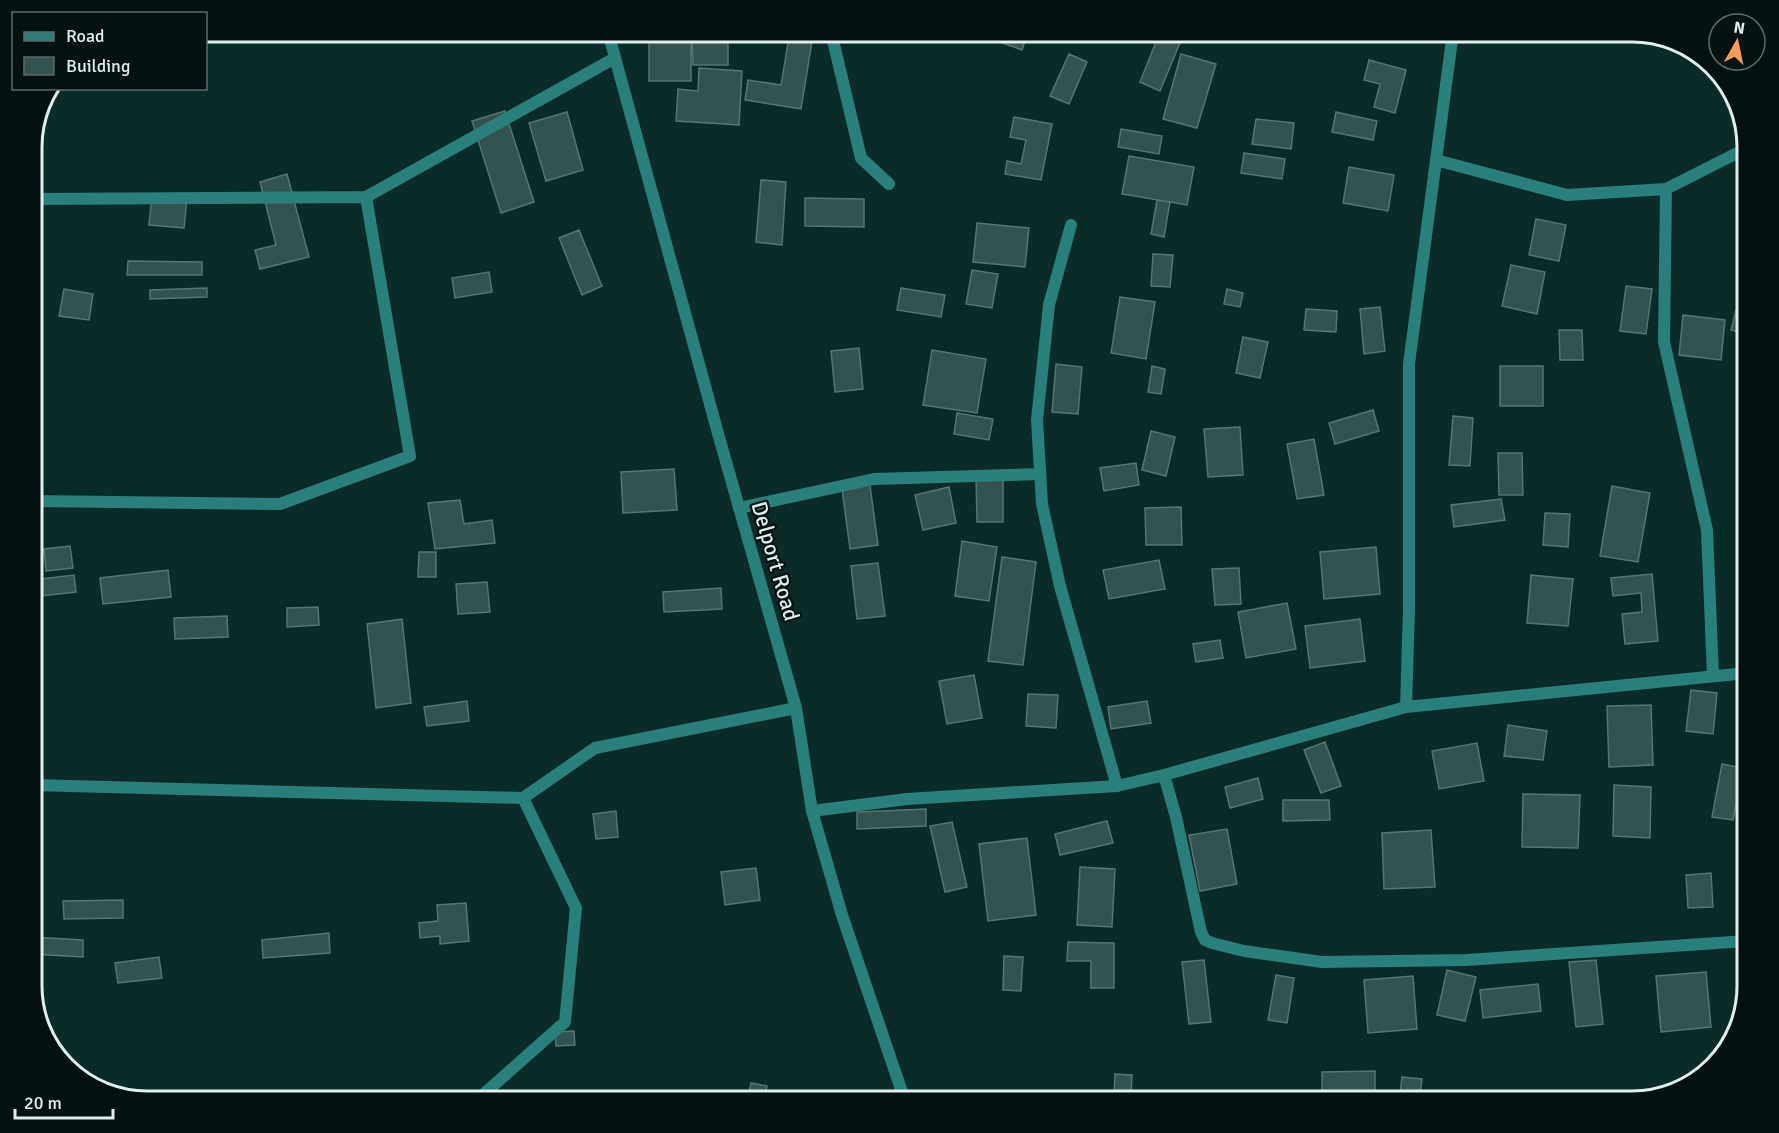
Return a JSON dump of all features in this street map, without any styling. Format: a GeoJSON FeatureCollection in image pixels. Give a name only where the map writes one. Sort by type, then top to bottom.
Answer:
{"type":"FeatureCollection","features":[{"type":"Feature","properties":{"kind":"street","name":"Delport Road"},"geometry":{"type":"LineString","coordinates":[[611,42],[796,708],[812,812],[842,915],[902,1091]]}},
{"type":"Feature","properties":{"kind":"street"},"geometry":{"type":"LineString","coordinates":[[833,42],[861,158],[889,184]]}},
{"type":"Feature","properties":{"kind":"street"},"geometry":{"type":"LineString","coordinates":[[1406,707],[1409,609],[1409,364],[1452,42]]}},
{"type":"Feature","properties":{"kind":"street"},"geometry":{"type":"LineString","coordinates":[[42,199],[366,197],[615,58]]}},
{"type":"Feature","properties":{"kind":"street"},"geometry":{"type":"LineString","coordinates":[[1436,160],[1567,195],[1666,189],[1737,154]]}},
{"type":"Feature","properties":{"kind":"street"},"geometry":{"type":"LineString","coordinates":[[1666,189],[1664,342],[1707,530],[1713,676]]}},
{"type":"Feature","properties":{"kind":"street"},"geometry":{"type":"LineString","coordinates":[[42,501],[280,504],[410,456],[366,197]]}},
{"type":"Feature","properties":{"kind":"street"},"geometry":{"type":"LineString","coordinates":[[1071,225],[1049,305],[1037,420],[1042,504],[1060,586],[1117,786]]}},
{"type":"Feature","properties":{"kind":"street"},"geometry":{"type":"LineString","coordinates":[[739,508],[874,479],[1040,474]]}},
{"type":"Feature","properties":{"kind":"street"},"geometry":{"type":"LineString","coordinates":[[812,812],[907,799],[1117,786],[1406,707],[1737,674]]}},
{"type":"Feature","properties":{"kind":"street"},"geometry":{"type":"LineString","coordinates":[[42,785],[523,798],[595,748],[796,708]]}},
{"type":"Feature","properties":{"kind":"street"},"geometry":{"type":"LineString","coordinates":[[1164,775],[1176,817],[1201,932],[1205,940],[1212,943],[1244,951],[1322,963],[1466,960],[1737,942]]}},
{"type":"Feature","properties":{"kind":"street"},"geometry":{"type":"LineString","coordinates":[[487,1091],[564,1022],[576,908],[523,798]]}},
{"type":"Feature","properties":{"kind":"building"},"geometry":{"type":"Polygon","coordinates":[[[649,42],[691,42],[691,81],[649,81],[649,42]]]}},
{"type":"Feature","properties":{"kind":"building"},"geometry":{"type":"Polygon","coordinates":[[[692,42],[728,42],[728,65],[693,65],[692,42]]]}},
{"type":"Feature","properties":{"kind":"building"},"geometry":{"type":"Polygon","coordinates":[[[788,42],[812,42],[801,109],[745,100],[748,80],[781,85],[788,42]]]}},
{"type":"Feature","properties":{"kind":"building"},"geometry":{"type":"Polygon","coordinates":[[[1000,42],[1025,42],[1022,50],[1000,42]]]}},
{"type":"Feature","properties":{"kind":"building"},"geometry":{"type":"Polygon","coordinates":[[[1156,42],[1180,42],[1160,91],[1140,82],[1156,42]]]}},
{"type":"Feature","properties":{"kind":"building"},"geometry":{"type":"Polygon","coordinates":[[[1069,54],[1087,62],[1069,104],[1050,96],[1069,54]]]}},
{"type":"Feature","properties":{"kind":"building"},"geometry":{"type":"Polygon","coordinates":[[[1181,54],[1216,64],[1197,128],[1163,119],[1181,54]]]}},
{"type":"Feature","properties":{"kind":"building"},"geometry":{"type":"Polygon","coordinates":[[[1369,60],[1406,70],[1395,113],[1374,107],[1380,84],[1364,80],[1369,60]]]}},
{"type":"Feature","properties":{"kind":"building"},"geometry":{"type":"Polygon","coordinates":[[[699,68],[742,71],[739,125],[676,121],[678,89],[698,91],[699,68]]]}},
{"type":"Feature","properties":{"kind":"building"},"geometry":{"type":"Polygon","coordinates":[[[505,111],[534,202],[501,213],[472,121],[505,111]]]}},
{"type":"Feature","properties":{"kind":"building"},"geometry":{"type":"Polygon","coordinates":[[[567,112],[583,170],[546,181],[529,123],[567,112]]]}},
{"type":"Feature","properties":{"kind":"building"},"geometry":{"type":"Polygon","coordinates":[[[1336,112],[1377,121],[1373,140],[1332,132],[1336,112]]]}},
{"type":"Feature","properties":{"kind":"building"},"geometry":{"type":"Polygon","coordinates":[[[1014,117],[1052,124],[1041,180],[1005,174],[1007,161],[1021,164],[1026,140],[1010,137],[1014,117]]]}},
{"type":"Feature","properties":{"kind":"building"},"geometry":{"type":"Polygon","coordinates":[[[1256,119],[1294,123],[1291,149],[1252,144],[1256,119]]]}},
{"type":"Feature","properties":{"kind":"building"},"geometry":{"type":"Polygon","coordinates":[[[1121,129],[1162,136],[1159,154],[1118,147],[1121,129]]]}},
{"type":"Feature","properties":{"kind":"building"},"geometry":{"type":"Polygon","coordinates":[[[1244,153],[1285,159],[1282,179],[1241,173],[1244,153]]]}},
{"type":"Feature","properties":{"kind":"building"},"geometry":{"type":"Polygon","coordinates":[[[1129,156],[1194,167],[1187,205],[1122,194],[1129,156]]]}},
{"type":"Feature","properties":{"kind":"building"},"geometry":{"type":"Polygon","coordinates":[[[1349,167],[1394,175],[1388,211],[1343,203],[1349,167]]]}},
{"type":"Feature","properties":{"kind":"building"},"geometry":{"type":"Polygon","coordinates":[[[287,174],[309,257],[260,269],[255,250],[276,245],[260,182],[287,174]]]}},
{"type":"Feature","properties":{"kind":"building"},"geometry":{"type":"Polygon","coordinates":[[[761,180],[786,182],[782,245],[756,242],[761,180]]]}},
{"type":"Feature","properties":{"kind":"building"},"geometry":{"type":"Polygon","coordinates":[[[152,195],[187,199],[184,228],[149,225],[152,195]]]}},
{"type":"Feature","properties":{"kind":"building"},"geometry":{"type":"Polygon","coordinates":[[[805,198],[864,199],[864,227],[805,226],[805,198]]]}},
{"type":"Feature","properties":{"kind":"building"},"geometry":{"type":"Polygon","coordinates":[[[1157,200],[1170,202],[1164,237],[1151,234],[1157,200]]]}},
{"type":"Feature","properties":{"kind":"building"},"geometry":{"type":"Polygon","coordinates":[[[1536,219],[1566,225],[1559,261],[1529,255],[1536,219]]]}},
{"type":"Feature","properties":{"kind":"building"},"geometry":{"type":"Polygon","coordinates":[[[977,223],[1029,228],[1025,267],[973,262],[977,223]]]}},
{"type":"Feature","properties":{"kind":"building"},"geometry":{"type":"Polygon","coordinates":[[[579,230],[602,286],[582,295],[559,238],[579,230]]]}},
{"type":"Feature","properties":{"kind":"building"},"geometry":{"type":"Polygon","coordinates":[[[1153,254],[1173,255],[1170,287],[1151,286],[1153,254]]]}},
{"type":"Feature","properties":{"kind":"building"},"geometry":{"type":"Polygon","coordinates":[[[128,261],[202,262],[202,275],[127,275],[128,261]]]}},
{"type":"Feature","properties":{"kind":"building"},"geometry":{"type":"Polygon","coordinates":[[[1511,265],[1545,272],[1537,314],[1502,306],[1511,265]]]}},
{"type":"Feature","properties":{"kind":"building"},"geometry":{"type":"Polygon","coordinates":[[[972,270],[998,274],[992,308],[966,304],[972,270]]]}},
{"type":"Feature","properties":{"kind":"building"},"geometry":{"type":"Polygon","coordinates":[[[489,272],[492,292],[455,298],[452,278],[489,272]]]}},
{"type":"Feature","properties":{"kind":"building"},"geometry":{"type":"Polygon","coordinates":[[[1626,286],[1652,289],[1646,334],[1620,331],[1626,286]]]}},
{"type":"Feature","properties":{"kind":"building"},"geometry":{"type":"Polygon","coordinates":[[[207,288],[207,297],[150,299],[150,290],[207,288]]]}},
{"type":"Feature","properties":{"kind":"building"},"geometry":{"type":"Polygon","coordinates":[[[901,288],[945,295],[941,317],[897,310],[901,288]]]}},
{"type":"Feature","properties":{"kind":"building"},"geometry":{"type":"Polygon","coordinates":[[[64,289],[93,294],[89,320],[59,316],[64,289]]]}},
{"type":"Feature","properties":{"kind":"building"},"geometry":{"type":"Polygon","coordinates":[[[1227,289],[1243,293],[1240,307],[1224,304],[1227,289]]]}},
{"type":"Feature","properties":{"kind":"building"},"geometry":{"type":"Polygon","coordinates":[[[1120,297],[1155,302],[1146,359],[1111,353],[1120,297]]]}},
{"type":"Feature","properties":{"kind":"building"},"geometry":{"type":"Polygon","coordinates":[[[1380,307],[1385,351],[1364,354],[1360,309],[1380,307]]]}},
{"type":"Feature","properties":{"kind":"building"},"geometry":{"type":"Polygon","coordinates":[[[1306,309],[1337,311],[1336,332],[1304,330],[1306,309]]]}},
{"type":"Feature","properties":{"kind":"building"},"geometry":{"type":"Polygon","coordinates":[[[1736,310],[1737,310],[1737,332],[1731,330],[1736,310]]]}},
{"type":"Feature","properties":{"kind":"building"},"geometry":{"type":"Polygon","coordinates":[[[1683,315],[1725,320],[1721,360],[1679,355],[1683,315]]]}},
{"type":"Feature","properties":{"kind":"building"},"geometry":{"type":"Polygon","coordinates":[[[1559,330],[1582,330],[1583,360],[1560,360],[1559,330]]]}},
{"type":"Feature","properties":{"kind":"building"},"geometry":{"type":"Polygon","coordinates":[[[1243,337],[1268,342],[1260,378],[1236,373],[1243,337]]]}},
{"type":"Feature","properties":{"kind":"building"},"geometry":{"type":"Polygon","coordinates":[[[859,348],[863,389],[835,392],[831,351],[859,348]]]}},
{"type":"Feature","properties":{"kind":"building"},"geometry":{"type":"Polygon","coordinates":[[[932,350],[986,359],[977,413],[923,405],[932,350]]]}},
{"type":"Feature","properties":{"kind":"building"},"geometry":{"type":"Polygon","coordinates":[[[1056,364],[1082,367],[1078,414],[1052,412],[1056,364]]]}},
{"type":"Feature","properties":{"kind":"building"},"geometry":{"type":"Polygon","coordinates":[[[1152,366],[1165,369],[1161,394],[1148,392],[1152,366]]]}},
{"type":"Feature","properties":{"kind":"building"},"geometry":{"type":"Polygon","coordinates":[[[1500,366],[1543,366],[1543,406],[1500,406],[1500,366]]]}},
{"type":"Feature","properties":{"kind":"building"},"geometry":{"type":"Polygon","coordinates":[[[1373,410],[1379,431],[1335,444],[1329,423],[1373,410]]]}},
{"type":"Feature","properties":{"kind":"building"},"geometry":{"type":"Polygon","coordinates":[[[957,413],[993,419],[989,440],[954,434],[957,413]]]}},
{"type":"Feature","properties":{"kind":"building"},"geometry":{"type":"Polygon","coordinates":[[[1453,416],[1473,418],[1470,466],[1449,465],[1453,416]]]}},
{"type":"Feature","properties":{"kind":"building"},"geometry":{"type":"Polygon","coordinates":[[[1240,427],[1243,475],[1208,477],[1204,429],[1240,427]]]}},
{"type":"Feature","properties":{"kind":"building"},"geometry":{"type":"Polygon","coordinates":[[[1151,431],[1175,437],[1166,476],[1142,470],[1151,431]]]}},
{"type":"Feature","properties":{"kind":"building"},"geometry":{"type":"Polygon","coordinates":[[[1314,439],[1324,495],[1297,499],[1287,444],[1314,439]]]}},
{"type":"Feature","properties":{"kind":"building"},"geometry":{"type":"Polygon","coordinates":[[[1498,453],[1522,453],[1523,495],[1499,495],[1498,453]]]}},
{"type":"Feature","properties":{"kind":"building"},"geometry":{"type":"Polygon","coordinates":[[[1136,463],[1139,485],[1104,491],[1100,468],[1136,463]]]}},
{"type":"Feature","properties":{"kind":"building"},"geometry":{"type":"Polygon","coordinates":[[[674,469],[677,510],[623,513],[621,472],[674,469]]]}},
{"type":"Feature","properties":{"kind":"building"},"geometry":{"type":"Polygon","coordinates":[[[1003,474],[1003,522],[977,522],[976,475],[1003,474]]]}},
{"type":"Feature","properties":{"kind":"building"},"geometry":{"type":"Polygon","coordinates":[[[869,478],[878,545],[850,549],[841,481],[869,478]]]}},
{"type":"Feature","properties":{"kind":"building"},"geometry":{"type":"Polygon","coordinates":[[[1612,486],[1650,493],[1638,562],[1600,556],[1612,486]]]}},
{"type":"Feature","properties":{"kind":"building"},"geometry":{"type":"Polygon","coordinates":[[[949,487],[956,523],[923,530],[915,495],[949,487]]]}},
{"type":"Feature","properties":{"kind":"building"},"geometry":{"type":"Polygon","coordinates":[[[1501,499],[1505,520],[1454,527],[1451,505],[1501,499]]]}},
{"type":"Feature","properties":{"kind":"building"},"geometry":{"type":"Polygon","coordinates":[[[460,500],[464,524],[492,520],[495,543],[435,549],[428,503],[460,500]]]}},
{"type":"Feature","properties":{"kind":"building"},"geometry":{"type":"Polygon","coordinates":[[[1181,507],[1182,545],[1146,545],[1145,508],[1181,507]]]}},
{"type":"Feature","properties":{"kind":"building"},"geometry":{"type":"Polygon","coordinates":[[[1545,513],[1570,514],[1568,547],[1543,545],[1545,513]]]}},
{"type":"Feature","properties":{"kind":"building"},"geometry":{"type":"Polygon","coordinates":[[[962,541],[997,547],[989,601],[955,596],[962,541]]]}},
{"type":"Feature","properties":{"kind":"building"},"geometry":{"type":"Polygon","coordinates":[[[70,546],[73,568],[46,571],[44,549],[70,546]]]}},
{"type":"Feature","properties":{"kind":"building"},"geometry":{"type":"Polygon","coordinates":[[[1376,547],[1380,594],[1324,599],[1320,552],[1376,547]]]}},
{"type":"Feature","properties":{"kind":"building"},"geometry":{"type":"Polygon","coordinates":[[[419,552],[436,552],[436,577],[418,577],[419,552]]]}},
{"type":"Feature","properties":{"kind":"building"},"geometry":{"type":"Polygon","coordinates":[[[1002,557],[1036,562],[1023,665],[988,661],[1002,557]]]}},
{"type":"Feature","properties":{"kind":"building"},"geometry":{"type":"Polygon","coordinates":[[[1159,560],[1165,589],[1109,599],[1103,570],[1159,560]]]}},
{"type":"Feature","properties":{"kind":"building"},"geometry":{"type":"Polygon","coordinates":[[[878,563],[885,616],[857,619],[851,566],[878,563]]]}},
{"type":"Feature","properties":{"kind":"building"},"geometry":{"type":"Polygon","coordinates":[[[1239,568],[1241,604],[1215,605],[1212,569],[1239,568]]]}},
{"type":"Feature","properties":{"kind":"building"},"geometry":{"type":"Polygon","coordinates":[[[168,570],[171,597],[103,604],[100,578],[168,570]]]}},
{"type":"Feature","properties":{"kind":"building"},"geometry":{"type":"Polygon","coordinates":[[[1652,574],[1658,641],[1625,644],[1622,614],[1642,612],[1641,593],[1613,596],[1611,578],[1652,574]]]}},
{"type":"Feature","properties":{"kind":"building"},"geometry":{"type":"Polygon","coordinates":[[[74,575],[76,592],[42,596],[42,579],[74,575]]]}},
{"type":"Feature","properties":{"kind":"building"},"geometry":{"type":"Polygon","coordinates":[[[1531,575],[1573,579],[1568,626],[1527,623],[1531,575]]]}},
{"type":"Feature","properties":{"kind":"building"},"geometry":{"type":"Polygon","coordinates":[[[487,582],[490,612],[458,614],[456,584],[487,582]]]}},
{"type":"Feature","properties":{"kind":"building"},"geometry":{"type":"Polygon","coordinates":[[[721,588],[722,609],[664,612],[663,592],[721,588]]]}},
{"type":"Feature","properties":{"kind":"building"},"geometry":{"type":"Polygon","coordinates":[[[1287,603],[1296,649],[1246,658],[1238,612],[1287,603]]]}},
{"type":"Feature","properties":{"kind":"building"},"geometry":{"type":"Polygon","coordinates":[[[318,607],[319,625],[287,627],[287,608],[318,607]]]}},
{"type":"Feature","properties":{"kind":"building"},"geometry":{"type":"Polygon","coordinates":[[[227,616],[228,637],[175,639],[174,618],[227,616]]]}},
{"type":"Feature","properties":{"kind":"building"},"geometry":{"type":"Polygon","coordinates":[[[402,619],[411,703],[376,708],[367,624],[402,619]]]}},
{"type":"Feature","properties":{"kind":"building"},"geometry":{"type":"Polygon","coordinates":[[[1360,619],[1365,661],[1310,668],[1305,626],[1360,619]]]}},
{"type":"Feature","properties":{"kind":"building"},"geometry":{"type":"Polygon","coordinates":[[[1220,640],[1223,658],[1196,662],[1193,644],[1220,640]]]}},
{"type":"Feature","properties":{"kind":"building"},"geometry":{"type":"Polygon","coordinates":[[[974,675],[982,718],[947,724],[939,681],[974,675]]]}},
{"type":"Feature","properties":{"kind":"building"},"geometry":{"type":"Polygon","coordinates":[[[1691,690],[1717,693],[1713,734],[1686,731],[1691,690]]]}},
{"type":"Feature","properties":{"kind":"building"},"geometry":{"type":"Polygon","coordinates":[[[1028,694],[1058,695],[1056,728],[1026,726],[1028,694]]]}},
{"type":"Feature","properties":{"kind":"building"},"geometry":{"type":"Polygon","coordinates":[[[467,701],[469,721],[427,726],[424,707],[467,701]]]}},
{"type":"Feature","properties":{"kind":"building"},"geometry":{"type":"Polygon","coordinates":[[[1147,701],[1151,723],[1111,729],[1108,707],[1147,701]]]}},
{"type":"Feature","properties":{"kind":"building"},"geometry":{"type":"Polygon","coordinates":[[[1651,705],[1653,765],[1609,767],[1607,706],[1651,705]]]}},
{"type":"Feature","properties":{"kind":"building"},"geometry":{"type":"Polygon","coordinates":[[[1508,725],[1547,731],[1543,760],[1504,756],[1508,725]]]}},
{"type":"Feature","properties":{"kind":"building"},"geometry":{"type":"Polygon","coordinates":[[[1325,742],[1341,786],[1321,793],[1304,750],[1325,742]]]}},
{"type":"Feature","properties":{"kind":"building"},"geometry":{"type":"Polygon","coordinates":[[[1477,743],[1484,781],[1439,789],[1432,751],[1477,743]]]}},
{"type":"Feature","properties":{"kind":"building"},"geometry":{"type":"Polygon","coordinates":[[[1722,764],[1737,767],[1737,799],[1733,820],[1712,817],[1722,764]]]}},
{"type":"Feature","properties":{"kind":"building"},"geometry":{"type":"Polygon","coordinates":[[[1258,778],[1263,799],[1230,808],[1225,787],[1258,778]]]}},
{"type":"Feature","properties":{"kind":"building"},"geometry":{"type":"Polygon","coordinates":[[[1614,785],[1651,787],[1650,838],[1613,836],[1614,785]]]}},
{"type":"Feature","properties":{"kind":"building"},"geometry":{"type":"Polygon","coordinates":[[[1523,794],[1580,795],[1578,848],[1522,847],[1523,794]]]}},
{"type":"Feature","properties":{"kind":"building"},"geometry":{"type":"Polygon","coordinates":[[[1283,800],[1329,800],[1330,820],[1283,821],[1283,800]]]}},
{"type":"Feature","properties":{"kind":"building"},"geometry":{"type":"Polygon","coordinates":[[[926,809],[926,826],[857,829],[857,812],[926,809]]]}},
{"type":"Feature","properties":{"kind":"building"},"geometry":{"type":"Polygon","coordinates":[[[616,811],[618,837],[596,839],[593,814],[616,811]]]}},
{"type":"Feature","properties":{"kind":"building"},"geometry":{"type":"Polygon","coordinates":[[[1107,821],[1113,843],[1060,855],[1055,834],[1107,821]]]}},
{"type":"Feature","properties":{"kind":"building"},"geometry":{"type":"Polygon","coordinates":[[[952,822],[967,887],[945,892],[930,826],[952,822]]]}},
{"type":"Feature","properties":{"kind":"building"},"geometry":{"type":"Polygon","coordinates":[[[1227,829],[1237,884],[1200,891],[1189,835],[1227,829]]]}},
{"type":"Feature","properties":{"kind":"building"},"geometry":{"type":"Polygon","coordinates":[[[1431,830],[1435,887],[1384,889],[1382,833],[1431,830]]]}},
{"type":"Feature","properties":{"kind":"building"},"geometry":{"type":"Polygon","coordinates":[[[1027,838],[1036,915],[988,921],[979,844],[1027,838]]]}},
{"type":"Feature","properties":{"kind":"building"},"geometry":{"type":"Polygon","coordinates":[[[1080,867],[1115,869],[1112,927],[1077,925],[1080,867]]]}},
{"type":"Feature","properties":{"kind":"building"},"geometry":{"type":"Polygon","coordinates":[[[756,868],[760,900],[725,905],[721,872],[756,868]]]}},
{"type":"Feature","properties":{"kind":"building"},"geometry":{"type":"Polygon","coordinates":[[[1711,873],[1713,907],[1688,908],[1686,875],[1711,873]]]}},
{"type":"Feature","properties":{"kind":"building"},"geometry":{"type":"Polygon","coordinates":[[[123,900],[123,918],[64,919],[63,901],[123,900]]]}},
{"type":"Feature","properties":{"kind":"building"},"geometry":{"type":"Polygon","coordinates":[[[466,903],[469,941],[440,944],[440,936],[420,938],[419,923],[438,921],[437,905],[466,903]]]}},
{"type":"Feature","properties":{"kind":"building"},"geometry":{"type":"Polygon","coordinates":[[[329,933],[330,953],[263,958],[262,940],[329,933]]]}},
{"type":"Feature","properties":{"kind":"building"},"geometry":{"type":"Polygon","coordinates":[[[42,938],[83,940],[83,957],[42,955],[42,938]]]}},
{"type":"Feature","properties":{"kind":"building"},"geometry":{"type":"Polygon","coordinates":[[[1068,942],[1114,943],[1114,988],[1091,988],[1091,961],[1067,961],[1068,942]]]}},
{"type":"Feature","properties":{"kind":"building"},"geometry":{"type":"Polygon","coordinates":[[[1004,956],[1023,957],[1021,991],[1003,990],[1004,956]]]}},
{"type":"Feature","properties":{"kind":"building"},"geometry":{"type":"Polygon","coordinates":[[[159,957],[162,978],[118,983],[115,963],[159,957]]]}},
{"type":"Feature","properties":{"kind":"building"},"geometry":{"type":"Polygon","coordinates":[[[1204,960],[1211,1022],[1189,1024],[1182,962],[1204,960]]]}},
{"type":"Feature","properties":{"kind":"building"},"geometry":{"type":"Polygon","coordinates":[[[1596,960],[1603,1024],[1576,1027],[1569,962],[1596,960]]]}},
{"type":"Feature","properties":{"kind":"building"},"geometry":{"type":"Polygon","coordinates":[[[1447,970],[1476,977],[1465,1021],[1437,1015],[1447,970]]]}},
{"type":"Feature","properties":{"kind":"building"},"geometry":{"type":"Polygon","coordinates":[[[1706,972],[1711,1027],[1661,1032],[1656,976],[1706,972]]]}},
{"type":"Feature","properties":{"kind":"building"},"geometry":{"type":"Polygon","coordinates":[[[1276,975],[1294,978],[1287,1023],[1268,1020],[1276,975]]]}},
{"type":"Feature","properties":{"kind":"building"},"geometry":{"type":"Polygon","coordinates":[[[1413,976],[1417,1029],[1368,1033],[1364,980],[1413,976]]]}},
{"type":"Feature","properties":{"kind":"building"},"geometry":{"type":"Polygon","coordinates":[[[1538,984],[1541,1011],[1483,1018],[1480,990],[1538,984]]]}},
{"type":"Feature","properties":{"kind":"building"},"geometry":{"type":"Polygon","coordinates":[[[574,1031],[575,1045],[556,1046],[555,1032],[574,1031]]]}},
{"type":"Feature","properties":{"kind":"building"},"geometry":{"type":"Polygon","coordinates":[[[1375,1071],[1375,1091],[1322,1091],[1322,1072],[1375,1071]]]}},
{"type":"Feature","properties":{"kind":"building"},"geometry":{"type":"Polygon","coordinates":[[[1115,1074],[1132,1075],[1131,1091],[1114,1091],[1115,1074]]]}},
{"type":"Feature","properties":{"kind":"building"},"geometry":{"type":"Polygon","coordinates":[[[1402,1077],[1422,1079],[1420,1091],[1400,1091],[1402,1077]]]}},
{"type":"Feature","properties":{"kind":"building"},"geometry":{"type":"Polygon","coordinates":[[[751,1083],[767,1086],[766,1091],[749,1091],[751,1083]]]}}]}
